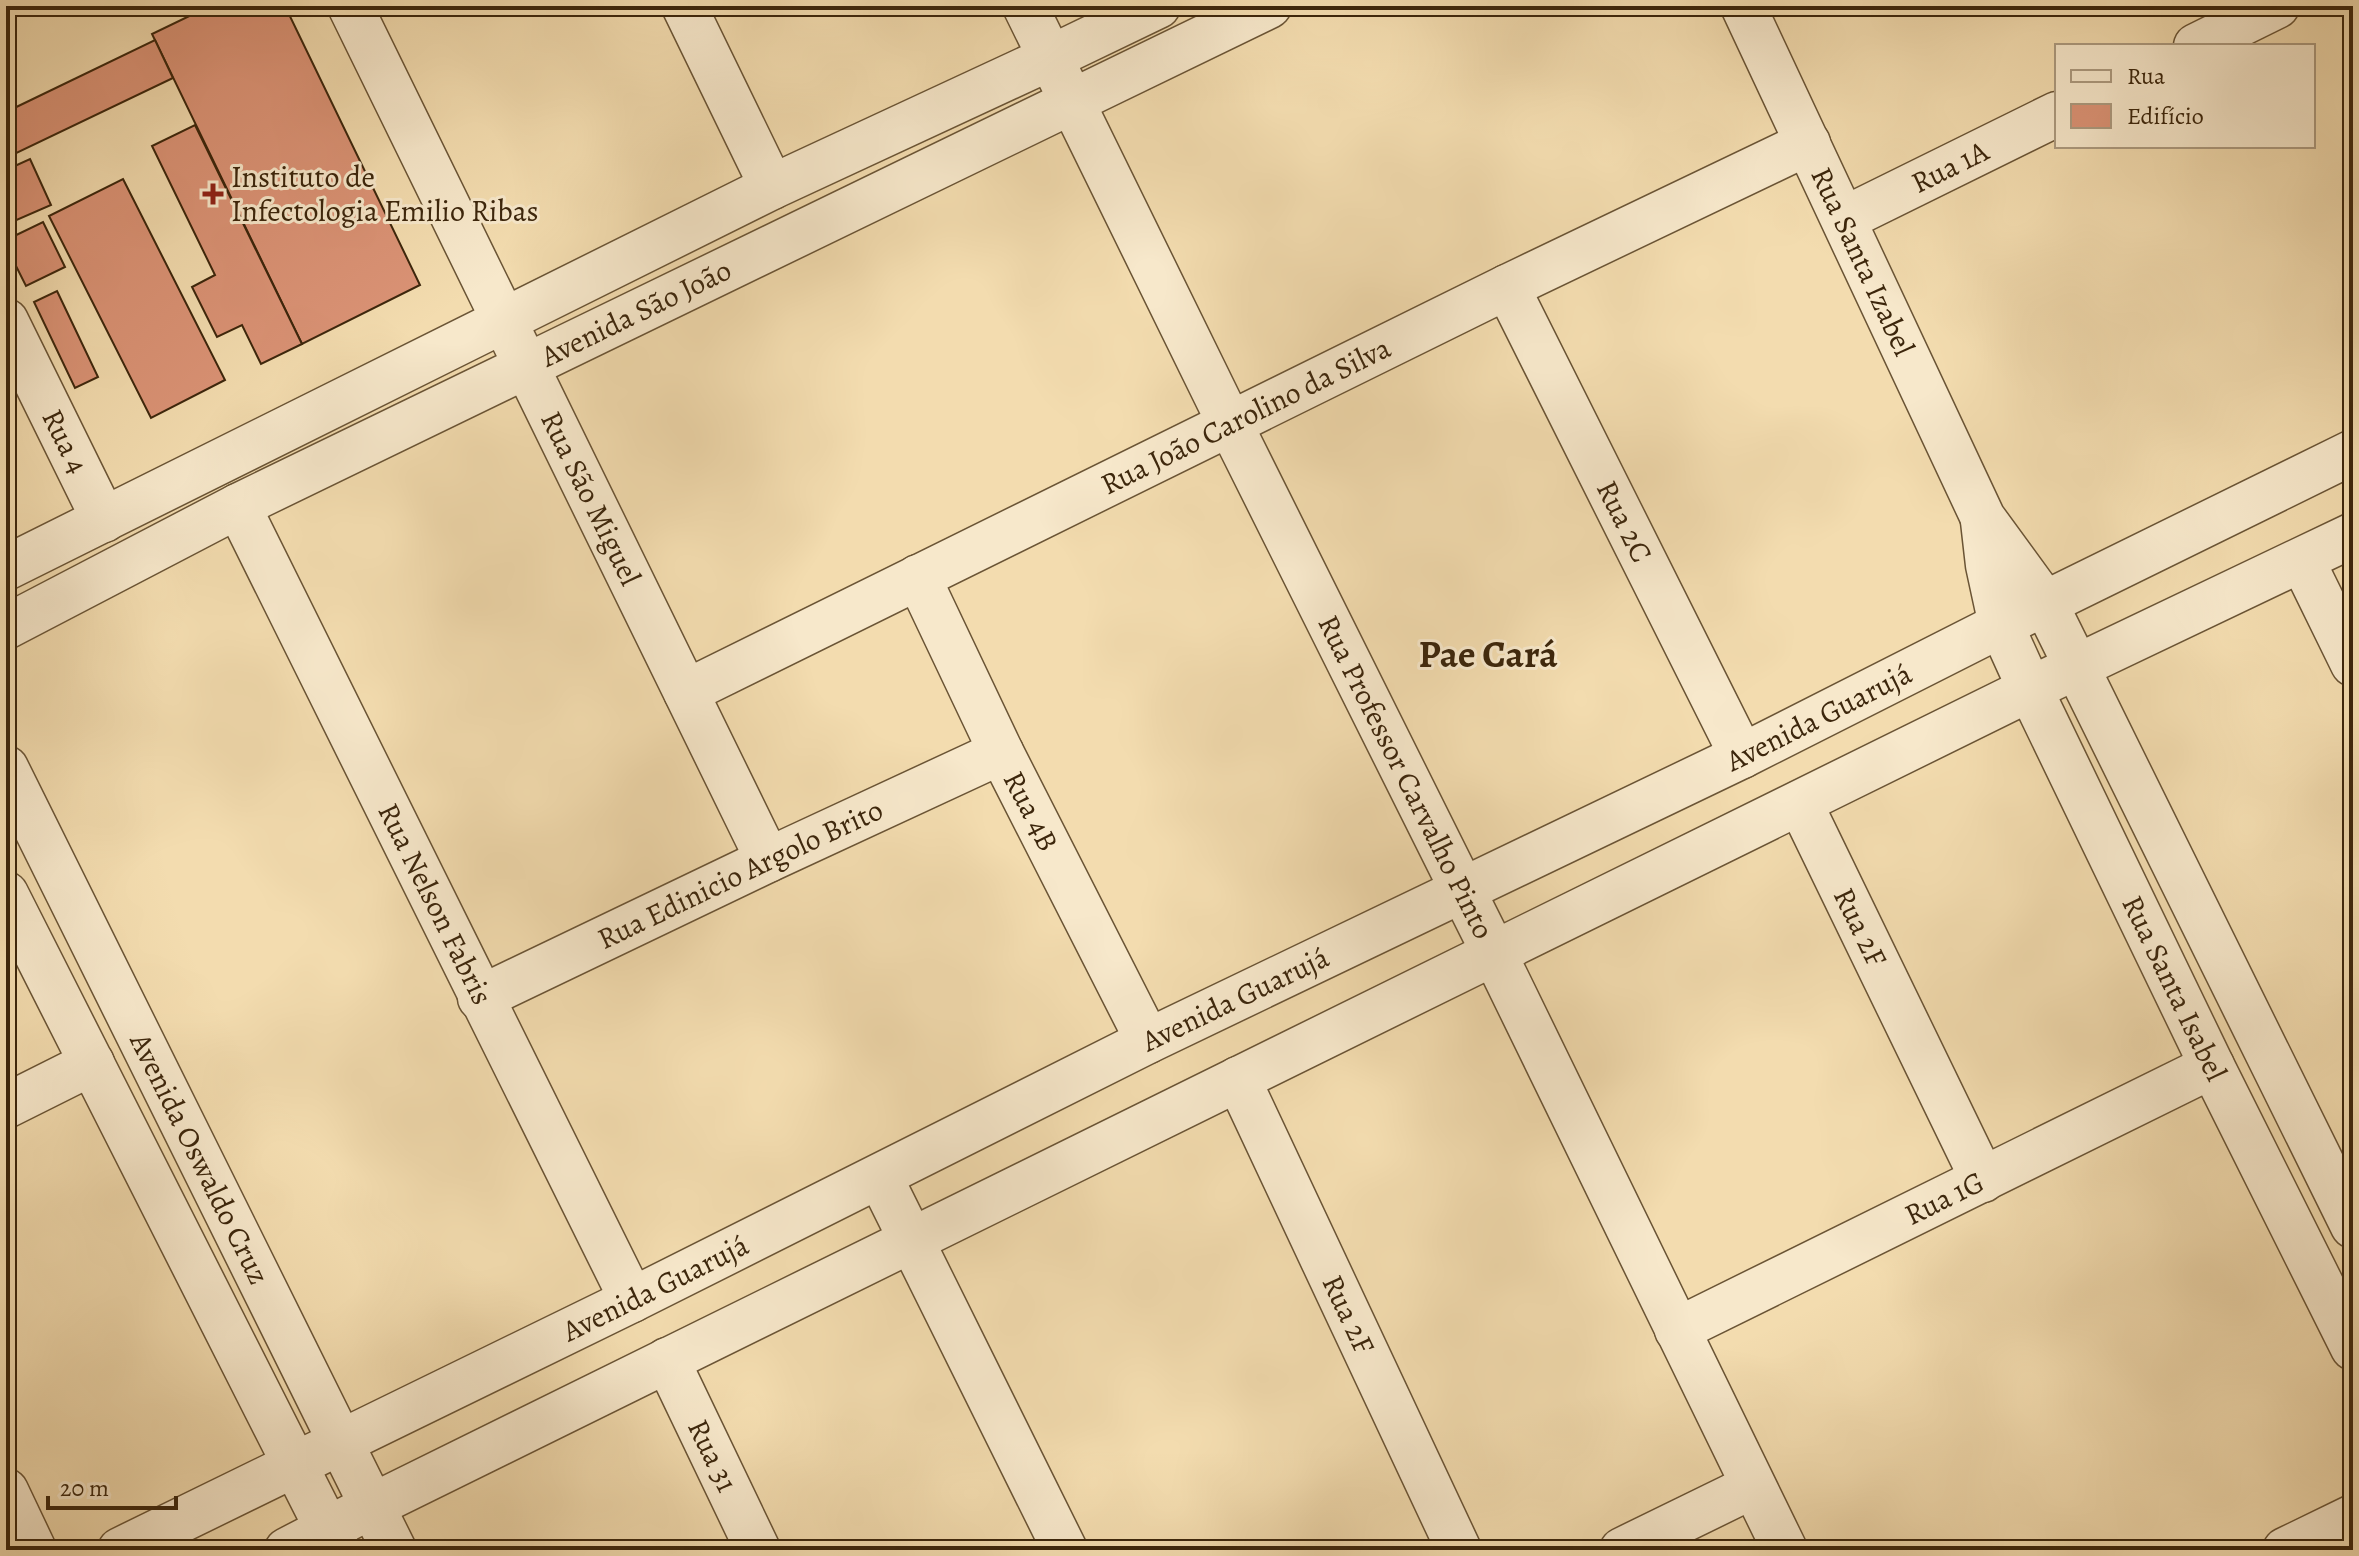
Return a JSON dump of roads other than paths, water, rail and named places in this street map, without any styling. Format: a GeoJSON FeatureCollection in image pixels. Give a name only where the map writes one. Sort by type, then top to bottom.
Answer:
{"type":"FeatureCollection","features":[{"type":"Feature","properties":{"kind":"street","name":"Rua São Miguel"},"geometry":{"type":"LineString","coordinates":[[350,6],[768,860]]}},
{"type":"Feature","properties":{"kind":"street"},"geometry":{"type":"LineString","coordinates":[[684,6],[772,187]]}},
{"type":"Feature","properties":{"kind":"street","name":"Rua Professor Carvalho Pinto"},"geometry":{"type":"LineString","coordinates":[[1025,6],[1463,889],[1785,1550]]}},
{"type":"Feature","properties":{"kind":"street","name":"Avenida São João"},"geometry":{"type":"LineString","coordinates":[[6,568],[772,187],[1158,6]]}},
{"type":"Feature","properties":{"kind":"street","name":"Avenida São João"},"geometry":{"type":"LineString","coordinates":[[6,627],[238,506],[1269,6]]}},
{"type":"Feature","properties":{"kind":"street","name":"Rua Santa Izabel"},"geometry":{"type":"LineString","coordinates":[[1743,6],[1983,518],[2045,603]]}},
{"type":"Feature","properties":{"kind":"street"},"geometry":{"type":"LineString","coordinates":[[2200,44],[2277,6]]}},
{"type":"Feature","properties":{"kind":"street","name":"Rua 1A"},"geometry":{"type":"LineString","coordinates":[[1844,219],[2055,115]]}},
{"type":"Feature","properties":{"kind":"street","name":"Rua João Carolino da Silva"},"geometry":{"type":"LineString","coordinates":[[686,692],[1507,287],[1808,143]]}},
{"type":"Feature","properties":{"kind":"street","name":"Rua 2C"},"geometry":{"type":"LineString","coordinates":[[1507,287],[1742,756]]}},
{"type":"Feature","properties":{"kind":"street","name":"Rua 4"},"geometry":{"type":"LineString","coordinates":[[6,321],[104,520]]}},
{"type":"Feature","properties":{"kind":"street","name":"Avenida Guarujá"},"geometry":{"type":"LineString","coordinates":[[120,1550],[632,1300],[1148,1041],[1742,756],[2353,452]]}},
{"type":"Feature","properties":{"kind":"street","name":"Rua Nelson Fabris"},"geometry":{"type":"LineString","coordinates":[[238,506],[632,1300]]}},
{"type":"Feature","properties":{"kind":"street","name":"Rua Santa Izabel"},"geometry":{"type":"LineString","coordinates":[[1983,518],[1988,565],[2001,625]]}},
{"type":"Feature","properties":{"kind":"street"},"geometry":{"type":"LineString","coordinates":[[287,1550],[333,1540],[372,1506],[2030,689],[2353,535]]}},
{"type":"Feature","properties":{"kind":"street"},"geometry":{"type":"LineString","coordinates":[[2302,560],[2353,664]]}},
{"type":"Feature","properties":{"kind":"street","name":"Rua 4B"},"geometry":{"type":"LineString","coordinates":[[918,577],[1001,752],[1148,1041]]}},
{"type":"Feature","properties":{"kind":"street","name":"Rua Santa Isabel"},"geometry":{"type":"LineString","coordinates":[[2045,603],[2353,1226]]}},
{"type":"Feature","properties":{"kind":"street","name":"Rua Santa Isabel"},"geometry":{"type":"LineString","coordinates":[[2001,625],[2212,1066],[2353,1348]]}},
{"type":"Feature","properties":{"kind":"street","name":"Rua Edinicio Argolo Brito"},"geometry":{"type":"LineString","coordinates":[[480,998],[1001,752]]}},
{"type":"Feature","properties":{"kind":"street","name":"Avenida Oswaldo Cruz"},"geometry":{"type":"LineString","coordinates":[[6,768],[394,1550]]}},
{"type":"Feature","properties":{"kind":"street","name":"Rua 2F"},"geometry":{"type":"LineString","coordinates":[[1800,803],[1983,1180]]}},
{"type":"Feature","properties":{"kind":"street","name":"Avenida Oswaldo Cruz"},"geometry":{"type":"LineString","coordinates":[[6,894],[333,1540]]}},
{"type":"Feature","properties":{"kind":"street"},"geometry":{"type":"LineString","coordinates":[[6,1106],[92,1063]]}},
{"type":"Feature","properties":{"kind":"street","name":"Rua 1G"},"geometry":{"type":"LineString","coordinates":[[1677,1330],[2212,1066]]}},
{"type":"Feature","properties":{"kind":"street","name":"Rua 2F"},"geometry":{"type":"LineString","coordinates":[[1238,1079],[1459,1550]]}},
{"type":"Feature","properties":{"kind":"street"},"geometry":{"type":"LineString","coordinates":[[880,1177],[1065,1550]]}},
{"type":"Feature","properties":{"kind":"street","name":"Rua 31"},"geometry":{"type":"LineString","coordinates":[[667,1360],[758,1550]]}},
{"type":"Feature","properties":{"kind":"street"},"geometry":{"type":"LineString","coordinates":[[1622,1550],[1753,1486]]}},
{"type":"Feature","properties":{"kind":"street"},"geometry":{"type":"LineString","coordinates":[[6,1491],[34,1550]]}},
{"type":"Feature","properties":{"kind":"street"},"geometry":{"type":"LineString","coordinates":[[2285,1550],[2353,1517]]}},
{"type":"Feature","properties":{"kind":"place","name":"Instituto de Infectologia Emilio Ribas"},"geometry":{"type":"Point","coordinates":[213,194]}},
{"type":"Feature","properties":{"kind":"district","name":"Pae Cará"},"geometry":{"type":"Point","coordinates":[1488,654]}}]}
